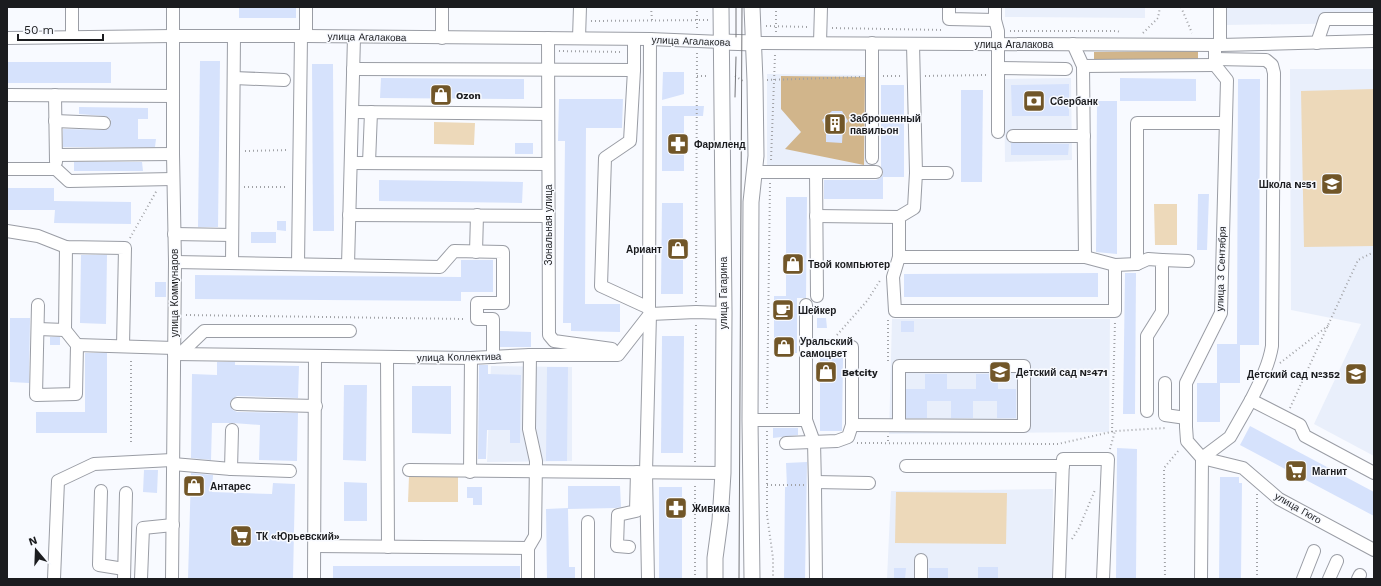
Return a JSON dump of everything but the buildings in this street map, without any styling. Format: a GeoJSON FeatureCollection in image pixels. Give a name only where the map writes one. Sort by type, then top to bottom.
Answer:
{"type":"FeatureCollection","features":[{"type":"Feature","properties":{"kind":"main road"},"geometry":{"type":"LineString","coordinates":[[752,7],[756,80],[756,156],[752,202],[750,420],[752,579]]}},
{"type":"Feature","properties":{"kind":"main road","name":"улица Гагарина"},"geometry":{"type":"LineString","coordinates":[[715,579],[715,558],[720,521],[723,474],[724,313],[721,14]]}},
{"type":"Feature","properties":{"kind":"main road","name":"улица Агалакова"},"geometry":{"type":"LineString","coordinates":[[722,42],[754,43]]}},
{"type":"Feature","properties":{"kind":"street"},"geometry":{"type":"LineString","coordinates":[[72,7],[72,37]]}},
{"type":"Feature","properties":{"kind":"street","name":"улица Коммунаров"},"geometry":{"type":"LineString","coordinates":[[172,579],[176,352],[174,314],[174,234],[168,180],[173,154],[173,7]]}},
{"type":"Feature","properties":{"kind":"street"},"geometry":{"type":"LineString","coordinates":[[298,264],[299,150],[303,36],[306,7]]}},
{"type":"Feature","properties":{"kind":"street"},"geometry":{"type":"LineString","coordinates":[[442,7],[442,38]]}},
{"type":"Feature","properties":{"kind":"street"},"geometry":{"type":"LineString","coordinates":[[579,38],[580,7]]}},
{"type":"Feature","properties":{"kind":"street"},"geometry":{"type":"LineString","coordinates":[[820,43],[821,7]]}},
{"type":"Feature","properties":{"kind":"street"},"geometry":{"type":"LineString","coordinates":[[949,7],[949,19],[997,25]]}},
{"type":"Feature","properties":{"kind":"street"},"geometry":{"type":"LineString","coordinates":[[995,7],[998,44],[998,132]]}},
{"type":"Feature","properties":{"kind":"street"},"geometry":{"type":"LineString","coordinates":[[1215,62],[1218,45],[1220,7]]}},
{"type":"Feature","properties":{"kind":"street"},"geometry":{"type":"LineString","coordinates":[[1317,43],[1325,20],[1374,19]]}},
{"type":"Feature","properties":{"kind":"street"},"geometry":{"type":"LineString","coordinates":[[232,263],[234,36]]}},
{"type":"Feature","properties":{"kind":"street","name":"улица Агалакова"},"geometry":{"type":"LineString","coordinates":[[7,38],[303,36],[650,39],[722,42]]}},
{"type":"Feature","properties":{"kind":"street"},"geometry":{"type":"LineString","coordinates":[[348,265],[354,37]]}},
{"type":"Feature","properties":{"kind":"street","name":"Зональная улица"},"geometry":{"type":"LineString","coordinates":[[548,38],[547,114],[549,334],[554,341],[622,351]]}},
{"type":"Feature","properties":{"kind":"street"},"geometry":{"type":"LineString","coordinates":[[634,39],[634,70],[630,141],[605,158],[601,286],[649,311],[724,313]]}},
{"type":"Feature","properties":{"kind":"street"},"geometry":{"type":"LineString","coordinates":[[629,547],[617,546],[618,515],[636,511],[641,472],[649,311],[650,39]]}},
{"type":"Feature","properties":{"kind":"street","name":"улица Агалакова"},"geometry":{"type":"LineString","coordinates":[[754,43],[1218,45],[1374,41]]}},
{"type":"Feature","properties":{"kind":"street"},"geometry":{"type":"LineString","coordinates":[[872,43],[872,158]]}},
{"type":"Feature","properties":{"kind":"street"},"geometry":{"type":"LineString","coordinates":[[816,216],[899,217],[914,208],[916,173],[913,44]]}},
{"type":"Feature","properties":{"kind":"street"},"geometry":{"type":"LineString","coordinates":[[1073,44],[1083,66],[1086,257]]}},
{"type":"Feature","properties":{"kind":"street"},"geometry":{"type":"LineString","coordinates":[[1083,66],[1266,60],[1272,65],[1274,73],[1271,356],[1264,376],[1252,400],[1230,437],[1202,458]]}},
{"type":"Feature","properties":{"kind":"street","name":"улица 3 Сентября"},"geometry":{"type":"LineString","coordinates":[[1187,441],[1186,383],[1221,313],[1227,80],[1215,62]]}},
{"type":"Feature","properties":{"kind":"street"},"geometry":{"type":"LineString","coordinates":[[353,69],[634,70]]}},
{"type":"Feature","properties":{"kind":"street"},"geometry":{"type":"LineString","coordinates":[[998,72],[1066,69]]}},
{"type":"Feature","properties":{"kind":"street"},"geometry":{"type":"LineString","coordinates":[[234,78],[284,80]]}},
{"type":"Feature","properties":{"kind":"street"},"geometry":{"type":"LineString","coordinates":[[7,95],[173,96]]}},
{"type":"Feature","properties":{"kind":"street"},"geometry":{"type":"LineString","coordinates":[[55,95],[56,169]]}},
{"type":"Feature","properties":{"kind":"street"},"geometry":{"type":"LineString","coordinates":[[352,112],[547,114]]}},
{"type":"Feature","properties":{"kind":"street"},"geometry":{"type":"LineString","coordinates":[[369,163],[371,112]]}},
{"type":"Feature","properties":{"kind":"street"},"geometry":{"type":"LineString","coordinates":[[55,121],[104,123]]}},
{"type":"Feature","properties":{"kind":"street"},"geometry":{"type":"LineString","coordinates":[[1137,264],[1138,123],[1225,123]]}},
{"type":"Feature","properties":{"kind":"street"},"geometry":{"type":"LineString","coordinates":[[1014,136],[1084,136]]}},
{"type":"Feature","properties":{"kind":"street"},"geometry":{"type":"LineString","coordinates":[[56,155],[173,154]]}},
{"type":"Feature","properties":{"kind":"street"},"geometry":{"type":"LineString","coordinates":[[351,163],[548,164]]}},
{"type":"Feature","properties":{"kind":"street"},"geometry":{"type":"LineString","coordinates":[[7,169],[56,169],[69,181],[168,180]]}},
{"type":"Feature","properties":{"kind":"street"},"geometry":{"type":"LineString","coordinates":[[754,172],[876,172]]}},
{"type":"Feature","properties":{"kind":"street"},"geometry":{"type":"LineString","coordinates":[[816,172],[817,296]]}},
{"type":"Feature","properties":{"kind":"street"},"geometry":{"type":"LineString","coordinates":[[916,173],[947,173]]}},
{"type":"Feature","properties":{"kind":"street"},"geometry":{"type":"LineString","coordinates":[[349,215],[548,216]]}},
{"type":"Feature","properties":{"kind":"street"},"geometry":{"type":"LineString","coordinates":[[476,252],[477,215]]}},
{"type":"Feature","properties":{"kind":"street"},"geometry":{"type":"LineString","coordinates":[[899,217],[899,257],[893,277],[896,311],[1115,311],[1115,265]]}},
{"type":"Feature","properties":{"kind":"street"},"geometry":{"type":"LineString","coordinates":[[7,231],[38,236],[66,247],[125,248],[127,346]]}},
{"type":"Feature","properties":{"kind":"street"},"geometry":{"type":"LineString","coordinates":[[174,234],[232,235]]}},
{"type":"Feature","properties":{"kind":"street"},"geometry":{"type":"LineString","coordinates":[[38,305],[36,395],[76,394],[77,345],[65,330],[66,247]]}},
{"type":"Feature","properties":{"kind":"street"},"geometry":{"type":"LineString","coordinates":[[175,262],[440,267],[454,251],[503,252],[503,303],[477,303],[477,319],[493,319],[493,357]]}},
{"type":"Feature","properties":{"kind":"street"},"geometry":{"type":"LineString","coordinates":[[899,257],[1086,257],[1115,265],[1137,264],[1148,259],[1188,261]]}},
{"type":"Feature","properties":{"kind":"street"},"geometry":{"type":"LineString","coordinates":[[1147,411],[1147,336],[1162,312],[1162,260]]}},
{"type":"Feature","properties":{"kind":"street"},"geometry":{"type":"LineString","coordinates":[[806,305],[806,420],[814,442],[816,579]]}},
{"type":"Feature","properties":{"kind":"street"},"geometry":{"type":"LineString","coordinates":[[622,351],[649,311]]}},
{"type":"Feature","properties":{"kind":"street"},"geometry":{"type":"LineString","coordinates":[[38,329],[65,330]]}},
{"type":"Feature","properties":{"kind":"street"},"geometry":{"type":"LineString","coordinates":[[176,352],[204,331],[350,331]]}},
{"type":"Feature","properties":{"kind":"street","name":"улица Коллектива"},"geometry":{"type":"LineString","coordinates":[[77,345],[127,346],[176,352],[471,358],[530,355],[618,355],[622,351]]}},
{"type":"Feature","properties":{"kind":"street"},"geometry":{"type":"LineString","coordinates":[[786,444],[837,442],[848,437],[852,424],[852,347],[807,346]]}},
{"type":"Feature","properties":{"kind":"street"},"geometry":{"type":"LineString","coordinates":[[528,579],[528,548],[536,536],[536,461],[529,430],[530,355]]}},
{"type":"Feature","properties":{"kind":"street"},"geometry":{"type":"LineString","coordinates":[[314,579],[316,406],[315,356]]}},
{"type":"Feature","properties":{"kind":"street"},"geometry":{"type":"LineString","coordinates":[[387,357],[388,547]]}},
{"type":"Feature","properties":{"kind":"street"},"geometry":{"type":"LineString","coordinates":[[470,472],[471,358]]}},
{"type":"Feature","properties":{"kind":"street"},"geometry":{"type":"LineString","coordinates":[[852,424],[899,425],[1024,426],[1024,366],[899,366],[899,425]]}},
{"type":"Feature","properties":{"kind":"street"},"geometry":{"type":"LineString","coordinates":[[1165,383],[1165,415],[1186,423]]}},
{"type":"Feature","properties":{"kind":"street"},"geometry":{"type":"LineString","coordinates":[[1252,400],[1300,424],[1305,436],[1374,473]]}},
{"type":"Feature","properties":{"kind":"street"},"geometry":{"type":"LineString","coordinates":[[237,404],[316,406]]}},
{"type":"Feature","properties":{"kind":"street"},"geometry":{"type":"LineString","coordinates":[[750,420],[806,420]]}},
{"type":"Feature","properties":{"kind":"street"},"geometry":{"type":"LineString","coordinates":[[231,469],[232,430]]}},
{"type":"Feature","properties":{"kind":"street"},"geometry":{"type":"LineString","coordinates":[[1187,441],[1202,458],[1201,579]]}},
{"type":"Feature","properties":{"kind":"street"},"geometry":{"type":"LineString","coordinates":[[1059,579],[1063,459],[1108,458],[1103,579]]}},
{"type":"Feature","properties":{"kind":"street","name":"улица Гюго"},"geometry":{"type":"LineString","coordinates":[[1202,458],[1243,468],[1279,499],[1374,550]]}},
{"type":"Feature","properties":{"kind":"street"},"geometry":{"type":"LineString","coordinates":[[54,579],[58,481],[94,464],[173,462],[231,469],[290,471]]}},
{"type":"Feature","properties":{"kind":"street"},"geometry":{"type":"LineString","coordinates":[[906,466],[1063,466]]}},
{"type":"Feature","properties":{"kind":"street"},"geometry":{"type":"LineString","coordinates":[[409,470],[470,472],[695,472],[723,474]]}},
{"type":"Feature","properties":{"kind":"street"},"geometry":{"type":"LineString","coordinates":[[641,472],[648,579]]}},
{"type":"Feature","properties":{"kind":"street"},"geometry":{"type":"LineString","coordinates":[[815,484],[869,483]]}},
{"type":"Feature","properties":{"kind":"street"},"geometry":{"type":"LineString","coordinates":[[101,491],[100,565],[124,574],[126,493]]}},
{"type":"Feature","properties":{"kind":"street"},"geometry":{"type":"LineString","coordinates":[[588,522],[588,579]]}},
{"type":"Feature","properties":{"kind":"street"},"geometry":{"type":"LineString","coordinates":[[141,579],[143,528],[173,525]]}},
{"type":"Feature","properties":{"kind":"street"},"geometry":{"type":"LineString","coordinates":[[315,546],[528,548]]}},
{"type":"Feature","properties":{"kind":"street"},"geometry":{"type":"LineString","coordinates":[[1303,579],[1314,551]]}},
{"type":"Feature","properties":{"kind":"street"},"geometry":{"type":"LineString","coordinates":[[921,560],[921,579]]}},
{"type":"Feature","properties":{"kind":"street"},"geometry":{"type":"LineString","coordinates":[[1329,579],[1337,562]]}},
{"type":"Feature","properties":{"kind":"path"},"geometry":{"type":"LineString","coordinates":[[652,7],[652,20]]}},
{"type":"Feature","properties":{"kind":"path"},"geometry":{"type":"LineString","coordinates":[[695,579],[697,7]]}},
{"type":"Feature","properties":{"kind":"path"},"geometry":{"type":"LineString","coordinates":[[773,579],[773,558],[767,515],[767,420],[771,172],[776,7]]}},
{"type":"Feature","properties":{"kind":"path"},"geometry":{"type":"LineString","coordinates":[[1147,36],[1139,36],[1158,18],[1160,7]]}},
{"type":"Feature","properties":{"kind":"path"},"geometry":{"type":"LineString","coordinates":[[1181,7],[1193,36]]}},
{"type":"Feature","properties":{"kind":"path"},"geometry":{"type":"LineString","coordinates":[[580,21],[697,20],[721,14]]}},
{"type":"Feature","properties":{"kind":"path"},"geometry":{"type":"LineString","coordinates":[[997,25],[1124,32]]}},
{"type":"Feature","properties":{"kind":"path"},"geometry":{"type":"LineString","coordinates":[[752,26],[944,30]]}},
{"type":"Feature","properties":{"kind":"path"},"geometry":{"type":"LineString","coordinates":[[697,76],[735,76],[745,81],[998,72]]}},
{"type":"Feature","properties":{"kind":"path"},"geometry":{"type":"LineString","coordinates":[[234,152],[299,150]]}},
{"type":"Feature","properties":{"kind":"path"},"geometry":{"type":"LineString","coordinates":[[125,248],[168,180]]}},
{"type":"Feature","properties":{"kind":"path"},"geometry":{"type":"LineString","coordinates":[[233,186],[299,187]]}},
{"type":"Feature","properties":{"kind":"path"},"geometry":{"type":"LineString","coordinates":[[1286,418],[1358,260],[1374,252]]}},
{"type":"Feature","properties":{"kind":"path"},"geometry":{"type":"LineString","coordinates":[[828,346],[867,301],[882,277]]}},
{"type":"Feature","properties":{"kind":"path"},"geometry":{"type":"LineString","coordinates":[[1112,432],[1115,311]]}},
{"type":"Feature","properties":{"kind":"path"},"geometry":{"type":"LineString","coordinates":[[174,314],[477,319]]}},
{"type":"Feature","properties":{"kind":"path"},"geometry":{"type":"LineString","coordinates":[[1264,376],[1330,324]]}},
{"type":"Feature","properties":{"kind":"path"},"geometry":{"type":"LineString","coordinates":[[127,346],[131,442]]}},
{"type":"Feature","properties":{"kind":"path"},"geometry":{"type":"LineString","coordinates":[[848,437],[858,444],[1058,444],[1116,431],[1186,423]]}},
{"type":"Feature","properties":{"kind":"path"},"geometry":{"type":"LineString","coordinates":[[1108,458],[1116,431]]}},
{"type":"Feature","properties":{"kind":"path"},"geometry":{"type":"LineString","coordinates":[[1165,579],[1164,468],[1187,441]]}},
{"type":"Feature","properties":{"kind":"path"},"geometry":{"type":"LineString","coordinates":[[1256,480],[1257,579]]}},
{"type":"Feature","properties":{"kind":"path"},"geometry":{"type":"LineString","coordinates":[[767,485],[815,484]]}},
{"type":"Feature","properties":{"kind":"path"},"geometry":{"type":"LineString","coordinates":[[1072,540],[1079,528],[1096,486]]}},
{"type":"Feature","properties":{"kind":"shaded area"},"geometry":{"type":"Polygon","coordinates":[[[1005,7],[1145,7],[1145,18],[1005,17],[1005,7]]]}},
{"type":"Feature","properties":{"kind":"shaded area"},"geometry":{"type":"Polygon","coordinates":[[[1224,7],[1374,7],[1374,23],[1225,25],[1224,7]]]}},
{"type":"Feature","properties":{"kind":"shaded area"},"geometry":{"type":"Polygon","coordinates":[[[1198,51],[1198,61],[1094,62],[1094,52],[1198,51]]]}},
{"type":"Feature","properties":{"kind":"shaded area","name":"Школа №51"},"geometry":{"type":"Polygon","coordinates":[[[1290,69],[1374,69],[1374,456],[1314,424],[1361,324],[1291,310],[1290,69]]]}},
{"type":"Feature","properties":{"kind":"shaded area"},"geometry":{"type":"Polygon","coordinates":[[[767,74],[866,75],[869,168],[767,168],[767,74]]]}},
{"type":"Feature","properties":{"kind":"shaded area"},"geometry":{"type":"Polygon","coordinates":[[[781,76],[865,77],[864,165],[785,149],[801,132],[781,109],[781,76]]]}},
{"type":"Feature","properties":{"kind":"shaded area"},"geometry":{"type":"Polygon","coordinates":[[[1071,78],[1072,160],[1005,162],[1004,79],[1071,78]]]}},
{"type":"Feature","properties":{"kind":"shaded area"},"geometry":{"type":"Polygon","coordinates":[[[1374,89],[1374,246],[1304,247],[1301,91],[1374,89]]]}},
{"type":"Feature","properties":{"kind":"shaded area"},"geometry":{"type":"Polygon","coordinates":[[[434,122],[475,123],[474,145],[434,144],[434,122]]]}},
{"type":"Feature","properties":{"kind":"shaded area"},"geometry":{"type":"Polygon","coordinates":[[[1154,204],[1177,204],[1177,245],[1155,245],[1154,204]]]}},
{"type":"Feature","properties":{"kind":"shaded area","name":"Детский сад №471"},"geometry":{"type":"Polygon","coordinates":[[[892,319],[1110,319],[1109,432],[889,434],[892,319]]]}},
{"type":"Feature","properties":{"kind":"shaded area"},"geometry":{"type":"Polygon","coordinates":[[[491,366],[572,367],[572,461],[487,462],[491,366]]]}},
{"type":"Feature","properties":{"kind":"shaded area"},"geometry":{"type":"Polygon","coordinates":[[[409,476],[458,476],[458,502],[408,502],[409,476]]]}},
{"type":"Feature","properties":{"kind":"shaded area"},"geometry":{"type":"Polygon","coordinates":[[[1053,489],[1052,579],[887,579],[891,491],[1053,489]]]}},
{"type":"Feature","properties":{"kind":"shaded area"},"geometry":{"type":"Polygon","coordinates":[[[896,492],[1007,493],[1006,544],[895,543],[896,492]]]}},
{"type":"Feature","properties":{"kind":"tram line"},"geometry":{"type":"LineString","coordinates":[[736,7],[736,37]]}},
{"type":"Feature","properties":{"kind":"tram line"},"geometry":{"type":"LineString","coordinates":[[739,579],[742,7]]}},
{"type":"Feature","properties":{"kind":"tram line"},"geometry":{"type":"LineString","coordinates":[[735,97],[736,57]]}},
{"type":"Feature","properties":{"kind":"place","name":"Ozon"},"geometry":{"type":"Point","coordinates":[441,95]}},
{"type":"Feature","properties":{"kind":"place","name":"Сбербанк"},"geometry":{"type":"Point","coordinates":[1034,101]}},
{"type":"Feature","properties":{"kind":"place","name":"Заброшенный павильон"},"geometry":{"type":"Point","coordinates":[835,124]}},
{"type":"Feature","properties":{"kind":"place","name":"Фармленд"},"geometry":{"type":"Point","coordinates":[678,144]}},
{"type":"Feature","properties":{"kind":"place","name":"Школа №51"},"geometry":{"type":"Point","coordinates":[1332,184]}},
{"type":"Feature","properties":{"kind":"place","name":"Ариант"},"geometry":{"type":"Point","coordinates":[678,249]}},
{"type":"Feature","properties":{"kind":"place","name":"Твой компьютер"},"geometry":{"type":"Point","coordinates":[793,264]}},
{"type":"Feature","properties":{"kind":"place","name":"Шейкер"},"geometry":{"type":"Point","coordinates":[783,310]}},
{"type":"Feature","properties":{"kind":"place","name":"Уральский самоцвет"},"geometry":{"type":"Point","coordinates":[784,347]}},
{"type":"Feature","properties":{"kind":"place","name":"Betcity"},"geometry":{"type":"Point","coordinates":[826,372]}},
{"type":"Feature","properties":{"kind":"place","name":"Детский сад №471"},"geometry":{"type":"Point","coordinates":[1000,372]}},
{"type":"Feature","properties":{"kind":"place","name":"Детский сад №352"},"geometry":{"type":"Point","coordinates":[1356,374]}},
{"type":"Feature","properties":{"kind":"place","name":"Магнит"},"geometry":{"type":"Point","coordinates":[1296,471]}},
{"type":"Feature","properties":{"kind":"place","name":"Антарес"},"geometry":{"type":"Point","coordinates":[194,486]}},
{"type":"Feature","properties":{"kind":"place","name":"Живика"},"geometry":{"type":"Point","coordinates":[676,508]}},
{"type":"Feature","properties":{"kind":"place","name":"ТК «Юрьевский»"},"geometry":{"type":"Point","coordinates":[241,536]}}]}
